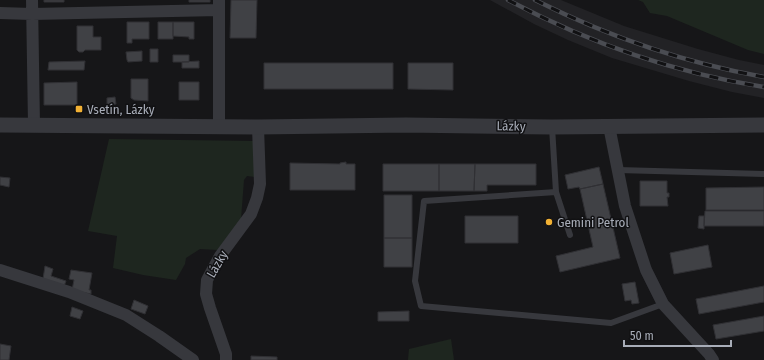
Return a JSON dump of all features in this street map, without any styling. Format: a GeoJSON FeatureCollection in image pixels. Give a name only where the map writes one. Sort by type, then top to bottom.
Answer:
{"type":"FeatureCollection","features":[{"type":"Feature","properties":{"kind":"street"},"geometry":{"type":"LineString","coordinates":[[32,0],[34,125]]}},
{"type":"Feature","properties":{"kind":"street"},"geometry":{"type":"LineString","coordinates":[[0,13],[32,14],[219,5],[219,126]]}},
{"type":"Feature","properties":{"kind":"street","name":"Lázky"},"geometry":{"type":"LineString","coordinates":[[0,125],[406,125],[552,127],[764,125]]}},
{"type":"Feature","properties":{"kind":"street","name":"Lázky"},"geometry":{"type":"LineString","coordinates":[[226,360],[226,354],[206,294],[207,280],[220,256],[251,214],[257,198],[260,184],[258,126]]}},
{"type":"Feature","properties":{"kind":"street"},"geometry":{"type":"LineString","coordinates":[[609,126],[625,206],[646,270],[663,304],[713,360]]}},
{"type":"Feature","properties":{"kind":"street"},"geometry":{"type":"LineString","coordinates":[[0,270],[69,292],[126,315],[193,360]]}},
{"type":"Feature","properties":{"kind":"lane"},"geometry":{"type":"LineString","coordinates":[[552,127],[556,192],[570,235]]}},
{"type":"Feature","properties":{"kind":"lane"},"geometry":{"type":"LineString","coordinates":[[618,170],[764,174]]}},
{"type":"Feature","properties":{"kind":"lane"},"geometry":{"type":"LineString","coordinates":[[556,192],[424,200],[415,281],[421,306],[611,323],[663,304]]}},
{"type":"Feature","properties":{"kind":"shaded area"},"geometry":{"type":"Polygon","coordinates":[[[490,0],[561,0],[624,26],[698,49],[764,65],[764,98],[732,92],[689,81],[612,58],[534,24],[490,0]]]}},
{"type":"Feature","properties":{"kind":"shaded area"},"geometry":{"type":"Polygon","coordinates":[[[638,0],[764,0],[764,54],[748,50],[667,16],[650,13],[643,2],[638,0]]]}},
{"type":"Feature","properties":{"kind":"shaded area"},"geometry":{"type":"Polygon","coordinates":[[[109,139],[253,141],[255,177],[247,176],[244,180],[241,219],[218,250],[200,249],[186,258],[185,264],[176,280],[143,275],[113,268],[117,236],[88,231],[109,139]]]}},
{"type":"Feature","properties":{"kind":"shaded area"},"geometry":{"type":"Polygon","coordinates":[[[451,339],[454,360],[408,360],[409,349],[451,339]]]}},
{"type":"Feature","properties":{"kind":"building"},"geometry":{"type":"Polygon","coordinates":[[[44,0],[64,0],[64,2],[44,2],[44,0]]]}},
{"type":"Feature","properties":{"kind":"building"},"geometry":{"type":"Polygon","coordinates":[[[189,0],[210,0],[210,2],[189,2],[189,0]]]}},
{"type":"Feature","properties":{"kind":"building"},"geometry":{"type":"Polygon","coordinates":[[[231,0],[257,0],[256,38],[230,38],[231,0]]]}},
{"type":"Feature","properties":{"kind":"building"},"geometry":{"type":"Polygon","coordinates":[[[127,22],[149,22],[149,39],[132,39],[132,43],[127,43],[127,22]]]}},
{"type":"Feature","properties":{"kind":"building"},"geometry":{"type":"Polygon","coordinates":[[[158,22],[173,22],[173,39],[158,39],[158,22]]]}},
{"type":"Feature","properties":{"kind":"building"},"geometry":{"type":"Polygon","coordinates":[[[173,22],[194,22],[194,39],[189,39],[189,37],[173,36],[173,22]]]}},
{"type":"Feature","properties":{"kind":"building"},"geometry":{"type":"Polygon","coordinates":[[[77,26],[93,26],[93,37],[101,37],[101,50],[85,50],[83,52],[79,52],[77,50],[77,26]]]}},
{"type":"Feature","properties":{"kind":"building"},"geometry":{"type":"Polygon","coordinates":[[[150,49],[158,49],[158,62],[150,62],[150,49]]]}},
{"type":"Feature","properties":{"kind":"building"},"geometry":{"type":"Polygon","coordinates":[[[142,51],[142,61],[128,62],[126,52],[142,51]]]}},
{"type":"Feature","properties":{"kind":"building"},"geometry":{"type":"Polygon","coordinates":[[[173,55],[189,55],[189,62],[173,62],[173,55]]]}},
{"type":"Feature","properties":{"kind":"building"},"geometry":{"type":"Polygon","coordinates":[[[85,61],[84,70],[48,70],[49,62],[85,61]]]}},
{"type":"Feature","properties":{"kind":"building"},"geometry":{"type":"Polygon","coordinates":[[[199,61],[199,68],[182,68],[182,62],[199,61]]]}},
{"type":"Feature","properties":{"kind":"building"},"geometry":{"type":"Polygon","coordinates":[[[264,63],[393,63],[393,89],[264,89],[264,63]]]}},
{"type":"Feature","properties":{"kind":"building"},"geometry":{"type":"Polygon","coordinates":[[[408,63],[453,63],[453,90],[408,89],[408,63]]]}},
{"type":"Feature","properties":{"kind":"building"},"geometry":{"type":"Polygon","coordinates":[[[131,79],[148,79],[148,101],[134,100],[131,98],[131,79]]]}},
{"type":"Feature","properties":{"kind":"building"},"geometry":{"type":"Polygon","coordinates":[[[77,82],[77,105],[44,105],[44,83],[77,82]]]}},
{"type":"Feature","properties":{"kind":"building"},"geometry":{"type":"Polygon","coordinates":[[[179,82],[199,82],[199,100],[179,100],[179,82]]]}},
{"type":"Feature","properties":{"kind":"building"},"geometry":{"type":"Polygon","coordinates":[[[115,97],[116,104],[107,105],[107,98],[115,97]]]}},
{"type":"Feature","properties":{"kind":"building"},"geometry":{"type":"Polygon","coordinates":[[[346,162],[346,164],[355,164],[355,190],[290,190],[290,163],[340,164],[346,162]]]}},
{"type":"Feature","properties":{"kind":"building"},"geometry":{"type":"Polygon","coordinates":[[[383,164],[439,164],[439,191],[383,191],[383,164]]]}},
{"type":"Feature","properties":{"kind":"building"},"geometry":{"type":"Polygon","coordinates":[[[439,164],[475,164],[474,191],[439,191],[439,164]]]}},
{"type":"Feature","properties":{"kind":"building"},"geometry":{"type":"Polygon","coordinates":[[[475,164],[536,164],[536,185],[487,185],[487,191],[474,191],[475,164]]]}},
{"type":"Feature","properties":{"kind":"building"},"geometry":{"type":"Polygon","coordinates":[[[599,167],[603,184],[580,189],[579,187],[568,189],[565,175],[599,167]]]}},
{"type":"Feature","properties":{"kind":"building"},"geometry":{"type":"Polygon","coordinates":[[[0,177],[10,178],[9,187],[0,185],[0,177]]]}},
{"type":"Feature","properties":{"kind":"building"},"geometry":{"type":"Polygon","coordinates":[[[640,181],[667,181],[667,193],[669,193],[669,197],[667,197],[668,206],[640,206],[640,181]]]}},
{"type":"Feature","properties":{"kind":"building"},"geometry":{"type":"Polygon","coordinates":[[[603,184],[620,258],[560,272],[556,256],[593,247],[580,189],[603,184]]]}},
{"type":"Feature","properties":{"kind":"building"},"geometry":{"type":"Polygon","coordinates":[[[764,187],[764,210],[706,210],[706,188],[764,187]]]}},
{"type":"Feature","properties":{"kind":"building"},"geometry":{"type":"Polygon","coordinates":[[[384,195],[412,195],[412,238],[384,238],[384,195]]]}},
{"type":"Feature","properties":{"kind":"building"},"geometry":{"type":"Polygon","coordinates":[[[705,211],[764,211],[764,226],[704,226],[705,211]]]}},
{"type":"Feature","properties":{"kind":"building"},"geometry":{"type":"Polygon","coordinates":[[[465,216],[518,216],[518,243],[465,243],[465,216]]]}},
{"type":"Feature","properties":{"kind":"building"},"geometry":{"type":"Polygon","coordinates":[[[699,216],[704,216],[704,229],[698,228],[699,216]]]}},
{"type":"Feature","properties":{"kind":"building"},"geometry":{"type":"Polygon","coordinates":[[[384,238],[412,238],[412,267],[384,267],[384,238]]]}},
{"type":"Feature","properties":{"kind":"building"},"geometry":{"type":"Polygon","coordinates":[[[708,245],[712,267],[674,274],[670,253],[708,245]]]}},
{"type":"Feature","properties":{"kind":"building"},"geometry":{"type":"Polygon","coordinates":[[[45,266],[53,269],[51,276],[66,281],[64,286],[43,279],[45,266]]]}},
{"type":"Feature","properties":{"kind":"building"},"geometry":{"type":"Polygon","coordinates":[[[71,270],[92,273],[89,290],[91,290],[91,294],[72,290],[74,280],[69,279],[71,270]]]}},
{"type":"Feature","properties":{"kind":"building"},"geometry":{"type":"Polygon","coordinates":[[[635,282],[639,303],[632,304],[631,300],[625,301],[622,284],[635,282]]]}},
{"type":"Feature","properties":{"kind":"building"},"geometry":{"type":"Polygon","coordinates":[[[764,286],[764,302],[699,314],[696,299],[764,286]]]}},
{"type":"Feature","properties":{"kind":"building"},"geometry":{"type":"Polygon","coordinates":[[[134,300],[148,306],[145,314],[131,309],[134,300]]]}},
{"type":"Feature","properties":{"kind":"building"},"geometry":{"type":"Polygon","coordinates":[[[72,307],[83,311],[80,319],[70,316],[72,307]]]}},
{"type":"Feature","properties":{"kind":"building"},"geometry":{"type":"Polygon","coordinates":[[[409,311],[409,321],[378,321],[378,312],[409,311]]]}},
{"type":"Feature","properties":{"kind":"building"},"geometry":{"type":"Polygon","coordinates":[[[764,316],[764,331],[716,339],[713,325],[764,316]]]}},
{"type":"Feature","properties":{"kind":"building"},"geometry":{"type":"Polygon","coordinates":[[[0,344],[11,346],[9,360],[0,360],[0,344]]]}},
{"type":"Feature","properties":{"kind":"building"},"geometry":{"type":"Polygon","coordinates":[[[251,356],[277,357],[277,360],[251,360],[251,356]]]}},
{"type":"Feature","properties":{"kind":"railway"},"geometry":{"type":"LineString","coordinates":[[508,0],[569,29],[632,54],[698,73],[764,87]]}},
{"type":"Feature","properties":{"kind":"railway"},"geometry":{"type":"LineString","coordinates":[[535,0],[590,25],[647,47],[705,64],[764,77]]}},
{"type":"Feature","properties":{"kind":"place","name":"Vsetín, Lázky"},"geometry":{"type":"Point","coordinates":[79,109]}},
{"type":"Feature","properties":{"kind":"place","name":"Gemini Petrol"},"geometry":{"type":"Point","coordinates":[549,222]}}]}
